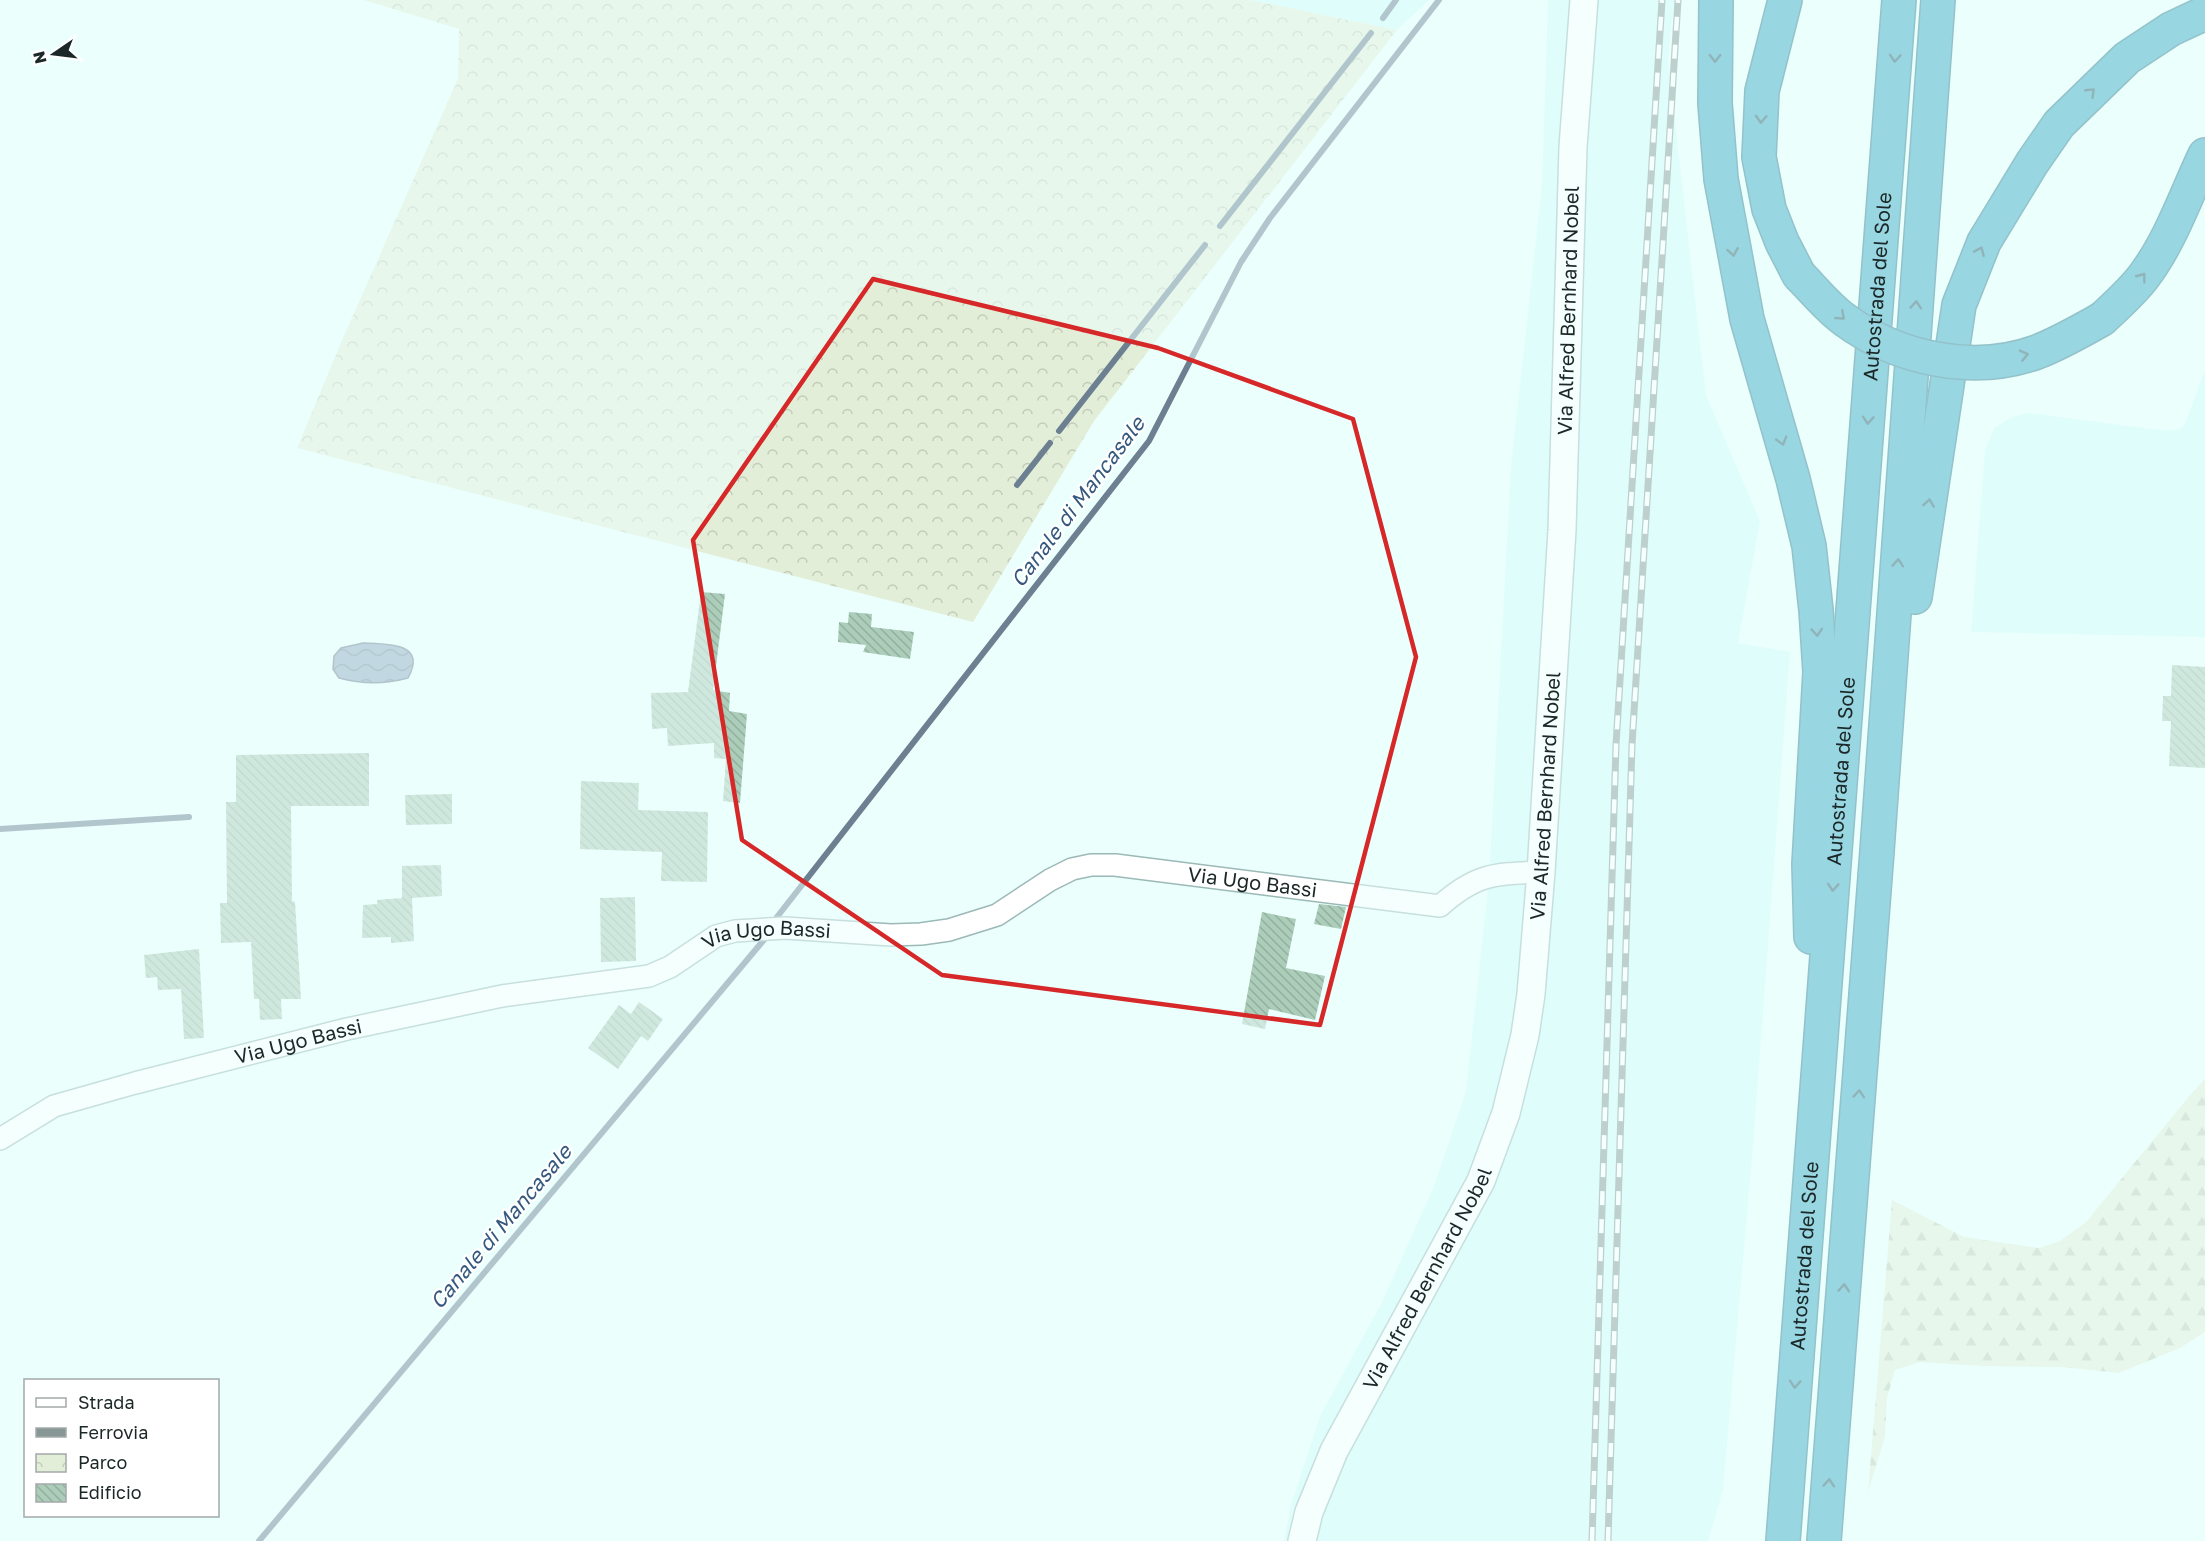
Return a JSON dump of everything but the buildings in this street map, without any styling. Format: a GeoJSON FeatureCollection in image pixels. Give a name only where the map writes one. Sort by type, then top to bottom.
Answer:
{"type":"FeatureCollection","features":[{"type":"Feature","properties":{"kind":"highway"},"geometry":{"type":"LineString","coordinates":[[1716,0],[1715,103],[1721,179],[1747,319],[1793,478],[1809,546],[1816,610],[1820,672],[1809,864],[1814,1138]]}},
{"type":"Feature","properties":{"kind":"highway"},"geometry":{"type":"LineString","coordinates":[[1785,0],[1762,91],[1759,157],[1769,209],[1782,242],[1799,275],[1844,320],[1893,348],[1925,357],[1960,362],[1998,361],[2035,353],[2071,337],[2102,319],[2145,275],[2166,241],[2205,155]]}},
{"type":"Feature","properties":{"kind":"highway","name":"Autostrada del Sole"},"geometry":{"type":"LineString","coordinates":[[1783,1541],[1899,0]]}},
{"type":"Feature","properties":{"kind":"highway","name":"Autostrada del Sole"},"geometry":{"type":"LineString","coordinates":[[1824,1541],[1877,851],[1938,0]]}},
{"type":"Feature","properties":{"kind":"highway"},"geometry":{"type":"LineString","coordinates":[[1877,851],[1959,305],[1969,274],[2000,214],[2059,124],[2127,58],[2171,29],[2205,13]]}},
{"type":"Feature","properties":{"kind":"street","name":"Via Alfred Bernhard Nobel"},"geometry":{"type":"LineString","coordinates":[[1302,1541],[1309,1512],[1334,1451],[1466,1212],[1493,1149],[1517,1073],[1525,1035],[1531,994],[1541,872],[1562,530],[1574,147],[1584,0]]}},
{"type":"Feature","properties":{"kind":"street","name":"Via Ugo Bassi"},"geometry":{"type":"LineString","coordinates":[[0,1139],[54,1106],[347,1029],[502,996],[649,976],[670,967],[703,943],[729,932],[785,928],[891,935],[950,930],[997,915],[1050,880],[1072,869],[1091,865],[1115,865],[1440,906],[1460,889],[1483,878],[1511,873],[1541,872]]}},
{"type":"Feature","properties":{"kind":"highlighted area"},"geometry":{"type":"Polygon","coordinates":[[[873,279],[1158,348],[1353,419],[1416,657],[1320,1025],[942,975],[742,840],[693,540],[873,279]]]}},
{"type":"Feature","properties":{"kind":"shaded area"},"geometry":{"type":"Polygon","coordinates":[[[1250,0],[1429,0],[1397,30],[1250,0]]]}},
{"type":"Feature","properties":{"kind":"shaded area"},"geometry":{"type":"Polygon","coordinates":[[[1548,0],[1674,0],[1668,60],[1706,395],[1760,521],[1738,643],[1790,652],[1753,1146],[1723,1490],[1708,1541],[1284,1541],[1291,1505],[1320,1416],[1382,1302],[1434,1186],[1466,1091],[1489,879],[1511,466],[1542,185],[1548,0]]]}},
{"type":"Feature","properties":{"kind":"shaded area"},"geometry":{"type":"Polygon","coordinates":[[[2205,370],[2205,637],[1971,632],[1985,450],[1994,428],[2012,417],[2028,413],[2167,431],[2175,430],[2182,428],[2186,421],[2205,370]]]}},
{"type":"Feature","properties":{"kind":"green space"},"geometry":{"type":"Polygon","coordinates":[[[364,0],[1250,0],[1397,30],[1094,421],[973,622],[297,448],[343,338],[458,79],[459,29],[364,0]]]}},
{"type":"Feature","properties":{"kind":"green space"},"geometry":{"type":"Polygon","coordinates":[[[2205,1079],[2205,1332],[2180,1348],[2119,1373],[2062,1367],[1981,1366],[1920,1362],[1895,1370],[1887,1398],[1885,1437],[1868,1492],[1892,1200],[1964,1237],[2039,1248],[2060,1241],[2086,1222],[2205,1079]]]}},
{"type":"Feature","properties":{"kind":"water"},"geometry":{"type":"Polygon","coordinates":[[[363,643],[393,645],[409,651],[413,657],[413,666],[408,678],[374,682],[339,678],[333,669],[334,656],[341,648],[363,643]]]}},
{"type":"Feature","properties":{"kind":"waterway"},"geometry":{"type":"LineString","coordinates":[[1383,18],[1396,0]]}},
{"type":"Feature","properties":{"kind":"waterway","name":"Canale di Mancasale"},"geometry":{"type":"LineString","coordinates":[[777,917],[1149,441],[1241,262],[1270,218],[1439,0]]}},
{"type":"Feature","properties":{"kind":"waterway"},"geometry":{"type":"LineString","coordinates":[[1220,226],[1371,33]]}},
{"type":"Feature","properties":{"kind":"waterway"},"geometry":{"type":"LineString","coordinates":[[1059,431],[1205,245]]}},
{"type":"Feature","properties":{"kind":"waterway"},"geometry":{"type":"LineString","coordinates":[[1017,485],[1050,443]]}},
{"type":"Feature","properties":{"kind":"waterway"},"geometry":{"type":"LineString","coordinates":[[0,829],[189,817]]}},
{"type":"Feature","properties":{"kind":"waterway","name":"Canale di Mancasale"},"geometry":{"type":"LineString","coordinates":[[259,1541],[768,935]]}},
{"type":"Feature","properties":{"kind":"railway"},"geometry":{"type":"LineString","coordinates":[[1592,1541],[1616,745],[1662,0]]}},
{"type":"Feature","properties":{"kind":"railway"},"geometry":{"type":"LineString","coordinates":[[1608,1541],[1632,745],[1678,0]]}}]}
